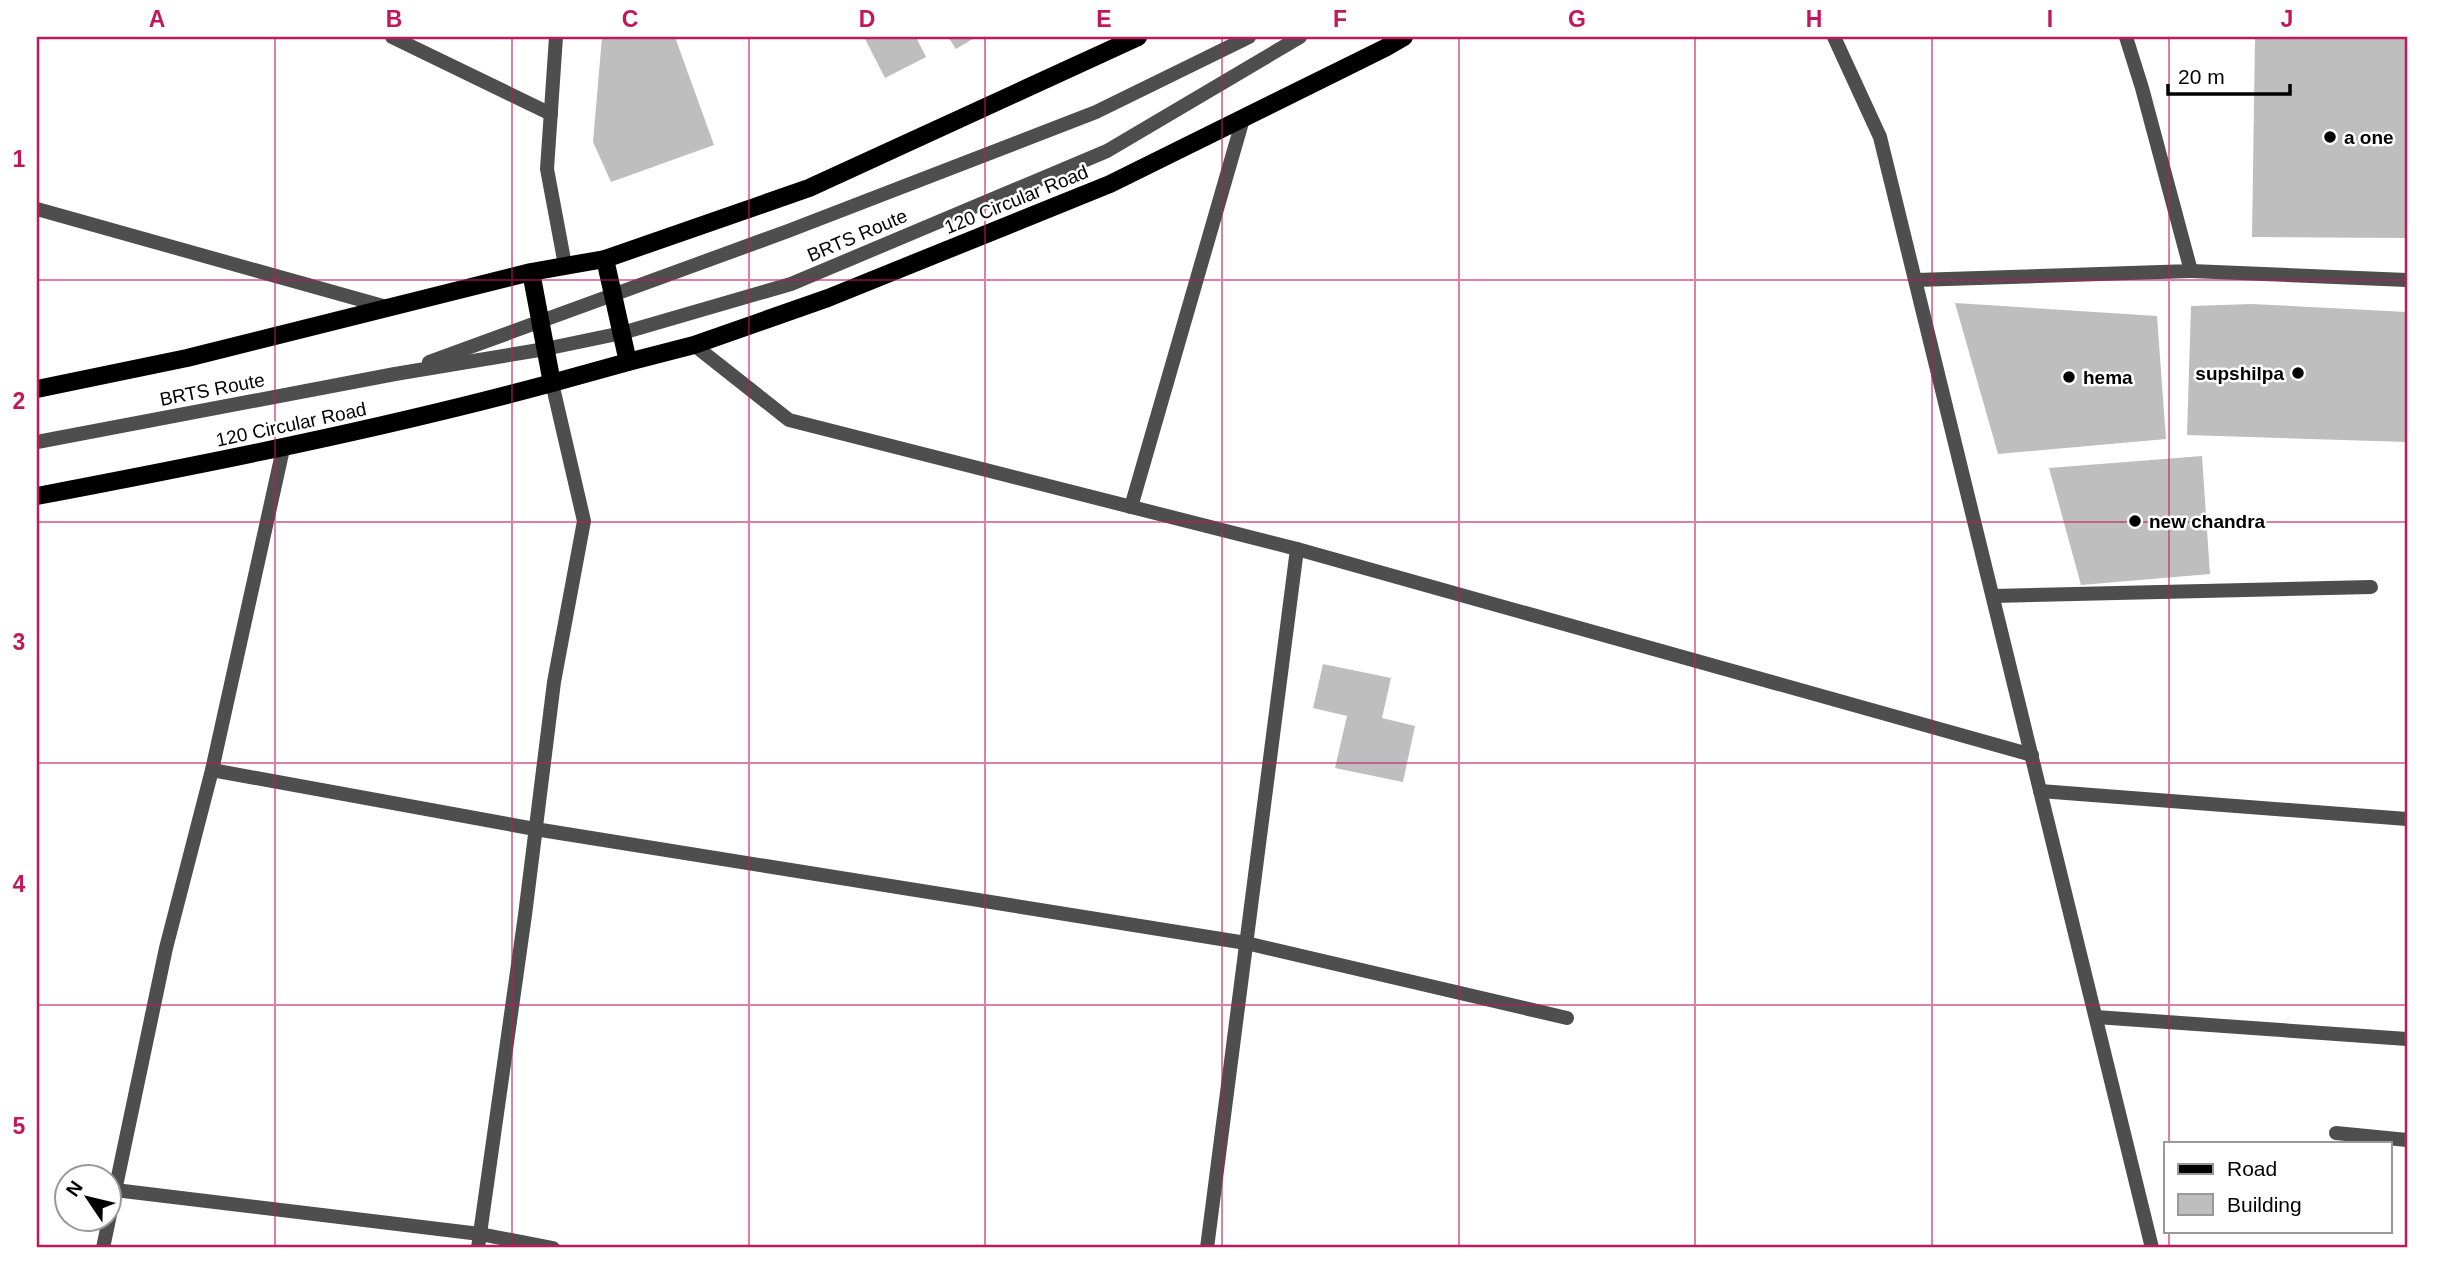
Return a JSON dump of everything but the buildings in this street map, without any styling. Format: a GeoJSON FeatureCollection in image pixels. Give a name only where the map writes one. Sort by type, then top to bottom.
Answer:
{"type":"FeatureCollection","features":[{"type":"Feature","properties":{"kind":"main road"},"geometry":{"type":"LineString","coordinates":[[37,389],[187,358],[531,272],[605,259],[809,188],[1138,37]]}},
{"type":"Feature","properties":{"kind":"main road","name":"120 Circular Road"},"geometry":{"type":"LineString","coordinates":[[37,496],[283,449],[461,407],[694,345],[828,298],[1110,184],[1404,37]]}},
{"type":"Feature","properties":{"kind":"main road"},"geometry":{"type":"LineString","coordinates":[[605,259],[628,362]]}},
{"type":"Feature","properties":{"kind":"main road"},"geometry":{"type":"LineString","coordinates":[[531,272],[552,383]]}},
{"type":"Feature","properties":{"kind":"street"},"geometry":{"type":"LineString","coordinates":[[392,37],[551,114]]}},
{"type":"Feature","properties":{"kind":"street"},"geometry":{"type":"LineString","coordinates":[[556,37],[547,169],[565,265]]}},
{"type":"Feature","properties":{"kind":"street","name":"BRTS Route"},"geometry":{"type":"LineString","coordinates":[[395,374],[788,230],[1096,112],[1249,37]]}},
{"type":"Feature","properties":{"kind":"street","name":"BRTS Route"},"geometry":{"type":"LineString","coordinates":[[37,442],[395,374],[545,349],[622,332],[791,284],[1107,151],[1300,37]]}},
{"type":"Feature","properties":{"kind":"street"},"geometry":{"type":"LineString","coordinates":[[1835,37],[1881,137],[2152,1248]]}},
{"type":"Feature","properties":{"kind":"street"},"geometry":{"type":"LineString","coordinates":[[2126,37],[2143,88],[2191,271]]}},
{"type":"Feature","properties":{"kind":"street"},"geometry":{"type":"LineString","coordinates":[[1131,507],[1243,119]]}},
{"type":"Feature","properties":{"kind":"street"},"geometry":{"type":"LineString","coordinates":[[37,209],[391,309]]}},
{"type":"Feature","properties":{"kind":"street"},"geometry":{"type":"LineString","coordinates":[[1916,280],[2191,271],[2407,280]]}},
{"type":"Feature","properties":{"kind":"street"},"geometry":{"type":"LineString","coordinates":[[694,345],[789,420],[1297,549],[2032,755]]}},
{"type":"Feature","properties":{"kind":"street"},"geometry":{"type":"LineString","coordinates":[[479,1241],[554,682],[584,521],[552,383]]}},
{"type":"Feature","properties":{"kind":"street"},"geometry":{"type":"LineString","coordinates":[[122,1162],[166,948],[212,770],[283,449]]}},
{"type":"Feature","properties":{"kind":"street"},"geometry":{"type":"LineString","coordinates":[[1207,1248],[1297,549]]}},
{"type":"Feature","properties":{"kind":"street"},"geometry":{"type":"LineString","coordinates":[[1993,596],[2371,587]]}},
{"type":"Feature","properties":{"kind":"street"},"geometry":{"type":"LineString","coordinates":[[212,770],[536,829],[1246,943],[1567,1018]]}},
{"type":"Feature","properties":{"kind":"street"},"geometry":{"type":"LineString","coordinates":[[2040,791],[2407,819]]}},
{"type":"Feature","properties":{"kind":"street"},"geometry":{"type":"LineString","coordinates":[[2096,1017],[2407,1040]]}},
{"type":"Feature","properties":{"kind":"street"},"geometry":{"type":"LineString","coordinates":[[2336,1133],[2407,1140]]}},
{"type":"Feature","properties":{"kind":"street"},"geometry":{"type":"LineString","coordinates":[[122,1192],[479,1241],[552,1248]]}},
{"type":"Feature","properties":{"kind":"place","name":"a one"},"geometry":{"type":"Point","coordinates":[2330,137]}},
{"type":"Feature","properties":{"kind":"place","name":"supshilpa"},"geometry":{"type":"Point","coordinates":[2298,373]}},
{"type":"Feature","properties":{"kind":"place","name":"hema"},"geometry":{"type":"Point","coordinates":[2069,377]}},
{"type":"Feature","properties":{"kind":"place","name":"new chandra"},"geometry":{"type":"Point","coordinates":[2135,521]}}]}
